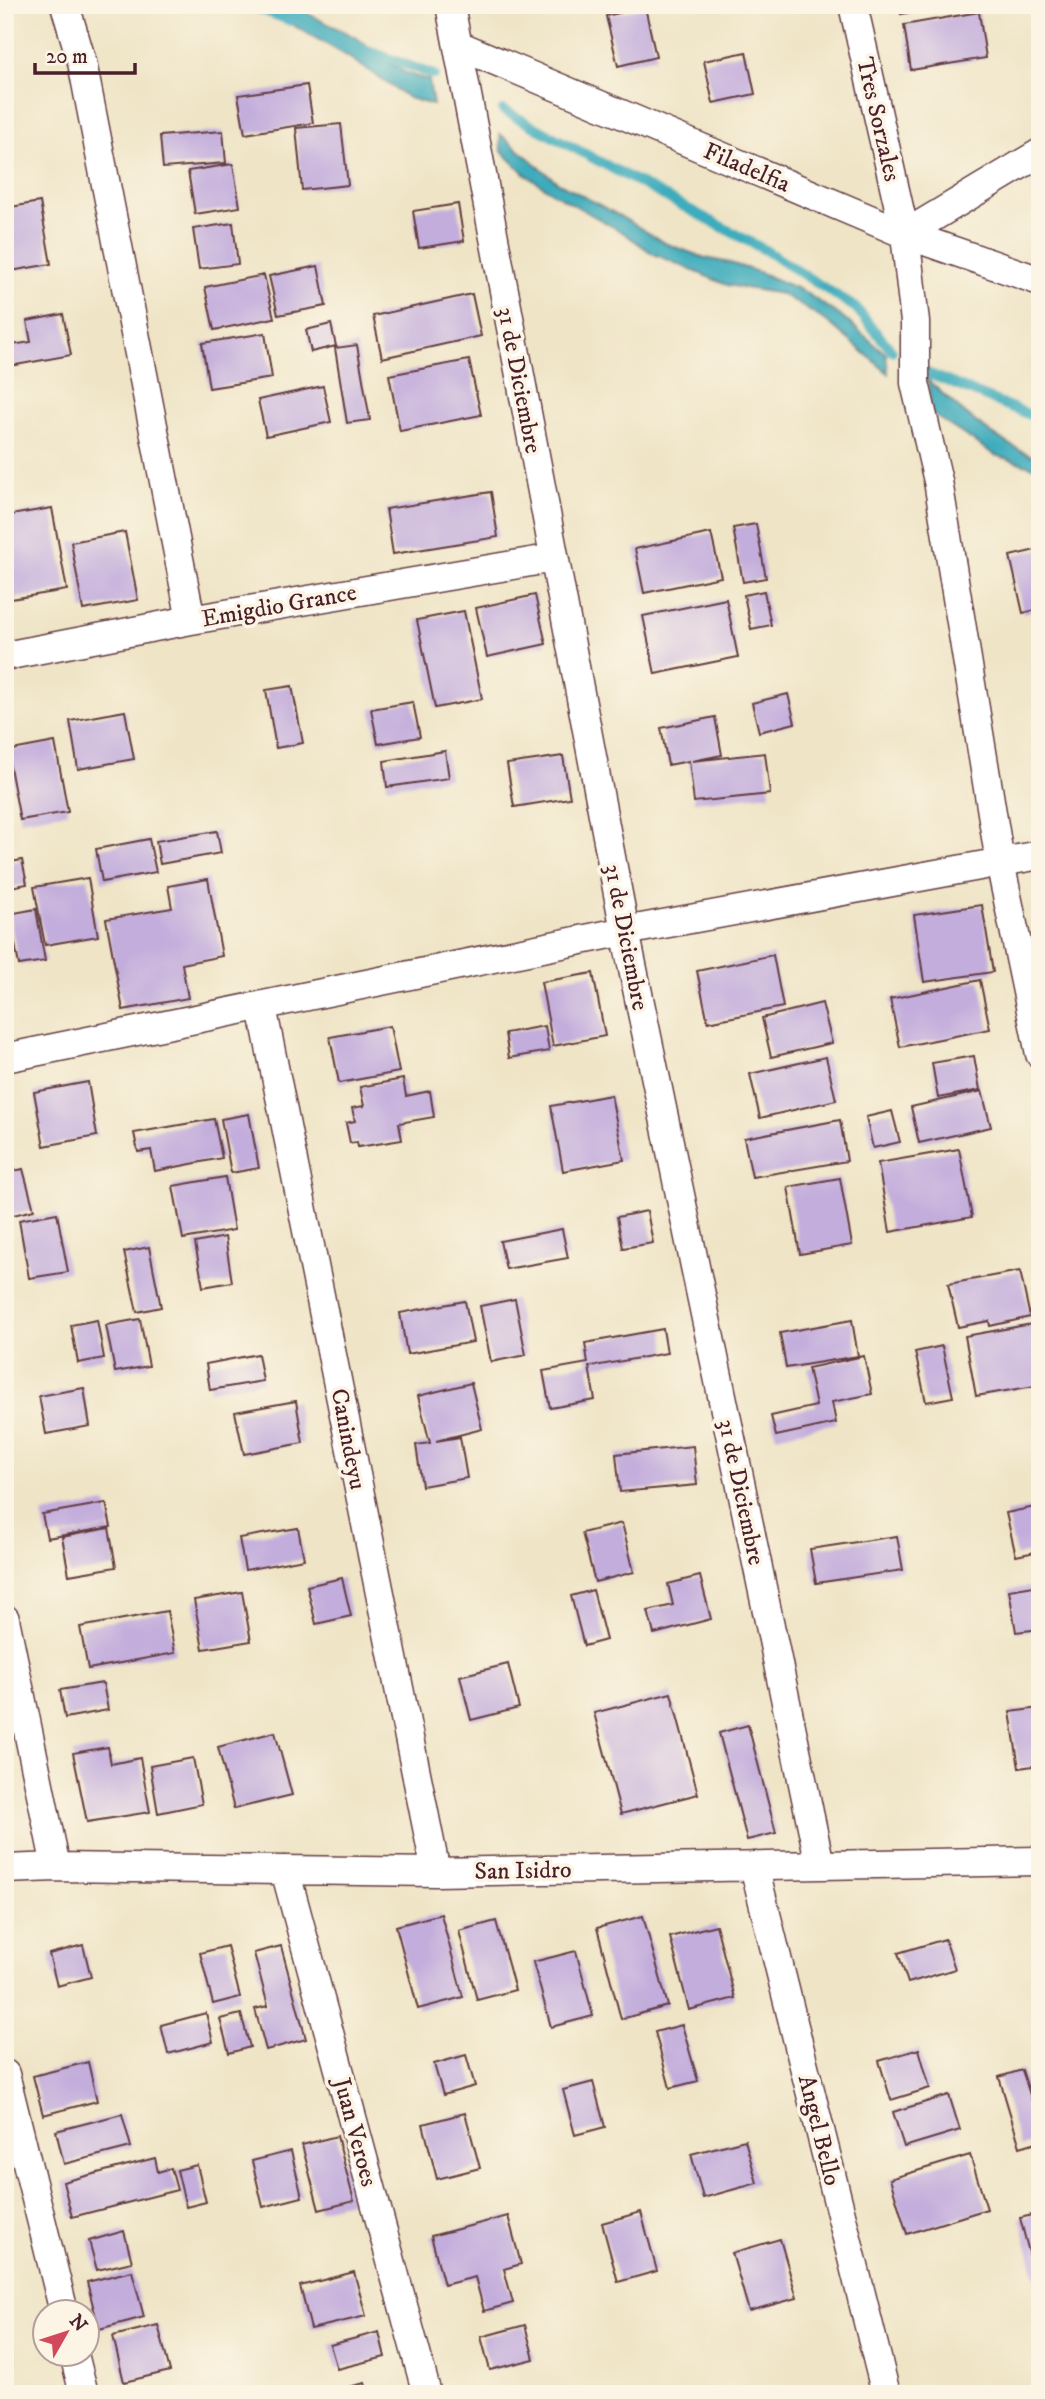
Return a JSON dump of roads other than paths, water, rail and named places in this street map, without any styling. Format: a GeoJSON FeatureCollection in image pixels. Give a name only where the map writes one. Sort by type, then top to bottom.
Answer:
{"type":"FeatureCollection","features":[{"type":"Feature","properties":{"kind":"street"},"geometry":{"type":"LineString","coordinates":[[65,5],[82,62],[191,620]]}},
{"type":"Feature","properties":{"kind":"street","name":"31 de Diciembre"},"geometry":{"type":"LineString","coordinates":[[450,5],[625,931],[820,1865]]}},
{"type":"Feature","properties":{"kind":"street","name":"Tres Sorzales"},"geometry":{"type":"LineString","coordinates":[[853,5],[905,234],[915,322],[915,383],[938,481],[1000,862],[1040,1054]]}},
{"type":"Feature","properties":{"kind":"street","name":"Filadelfia"},"geometry":{"type":"LineString","coordinates":[[458,45],[905,234],[1040,281]]}},
{"type":"Feature","properties":{"kind":"street"},"geometry":{"type":"LineString","coordinates":[[905,234],[1040,153]]}},
{"type":"Feature","properties":{"kind":"street","name":"Emigdio Grance"},"geometry":{"type":"LineString","coordinates":[[5,656],[191,620],[554,558]]}},
{"type":"Feature","properties":{"kind":"street"},"geometry":{"type":"LineString","coordinates":[[5,1058],[625,931],[1040,855]]}},
{"type":"Feature","properties":{"kind":"street","name":"Canindeyu"},"geometry":{"type":"LineString","coordinates":[[262,1007],[436,1872]]}},
{"type":"Feature","properties":{"kind":"street"},"geometry":{"type":"LineString","coordinates":[[5,1619],[57,1867]]}},
{"type":"Feature","properties":{"kind":"street","name":"San Isidro"},"geometry":{"type":"LineString","coordinates":[[5,1869],[57,1867],[436,1872],[1040,1861]]}},
{"type":"Feature","properties":{"kind":"street","name":"Angel Bello"},"geometry":{"type":"LineString","coordinates":[[754,1866],[886,2394]]}},
{"type":"Feature","properties":{"kind":"street","name":"Juan Veroes"},"geometry":{"type":"LineString","coordinates":[[285,1870],[427,2394]]}},
{"type":"Feature","properties":{"kind":"street"},"geometry":{"type":"LineString","coordinates":[[5,2074],[61,2298]]}},
{"type":"Feature","properties":{"kind":"street"},"geometry":{"type":"LineString","coordinates":[[78,2368],[84,2394]]}},
{"type":"Feature","properties":{"kind":"water"},"geometry":{"type":"Polygon","coordinates":[[[258,5],[289,5],[298,8],[358,39],[397,68],[429,80],[433,105],[409,98],[347,56],[258,5]]]}},
{"type":"Feature","properties":{"kind":"water"},"geometry":{"type":"Polygon","coordinates":[[[500,134],[557,182],[667,244],[705,258],[761,273],[803,291],[845,319],[886,354],[888,373],[829,323],[782,294],[727,285],[652,253],[624,233],[553,193],[524,173],[501,150],[500,134]]]}},
{"type":"Feature","properties":{"kind":"water"},"geometry":{"type":"Polygon","coordinates":[[[928,380],[980,425],[1009,444],[1040,459],[1040,469],[995,455],[932,414],[928,380]]]}},
{"type":"Feature","properties":{"kind":"waterway"},"geometry":{"type":"LineString","coordinates":[[249,5],[291,21]]}},
{"type":"Feature","properties":{"kind":"waterway"},"geometry":{"type":"LineString","coordinates":[[364,49],[434,75]]}},
{"type":"Feature","properties":{"kind":"waterway"},"geometry":{"type":"LineString","coordinates":[[503,110],[765,250],[856,308],[892,351]]}},
{"type":"Feature","properties":{"kind":"waterway"},"geometry":{"type":"LineString","coordinates":[[927,373],[1040,419]]}}]}
